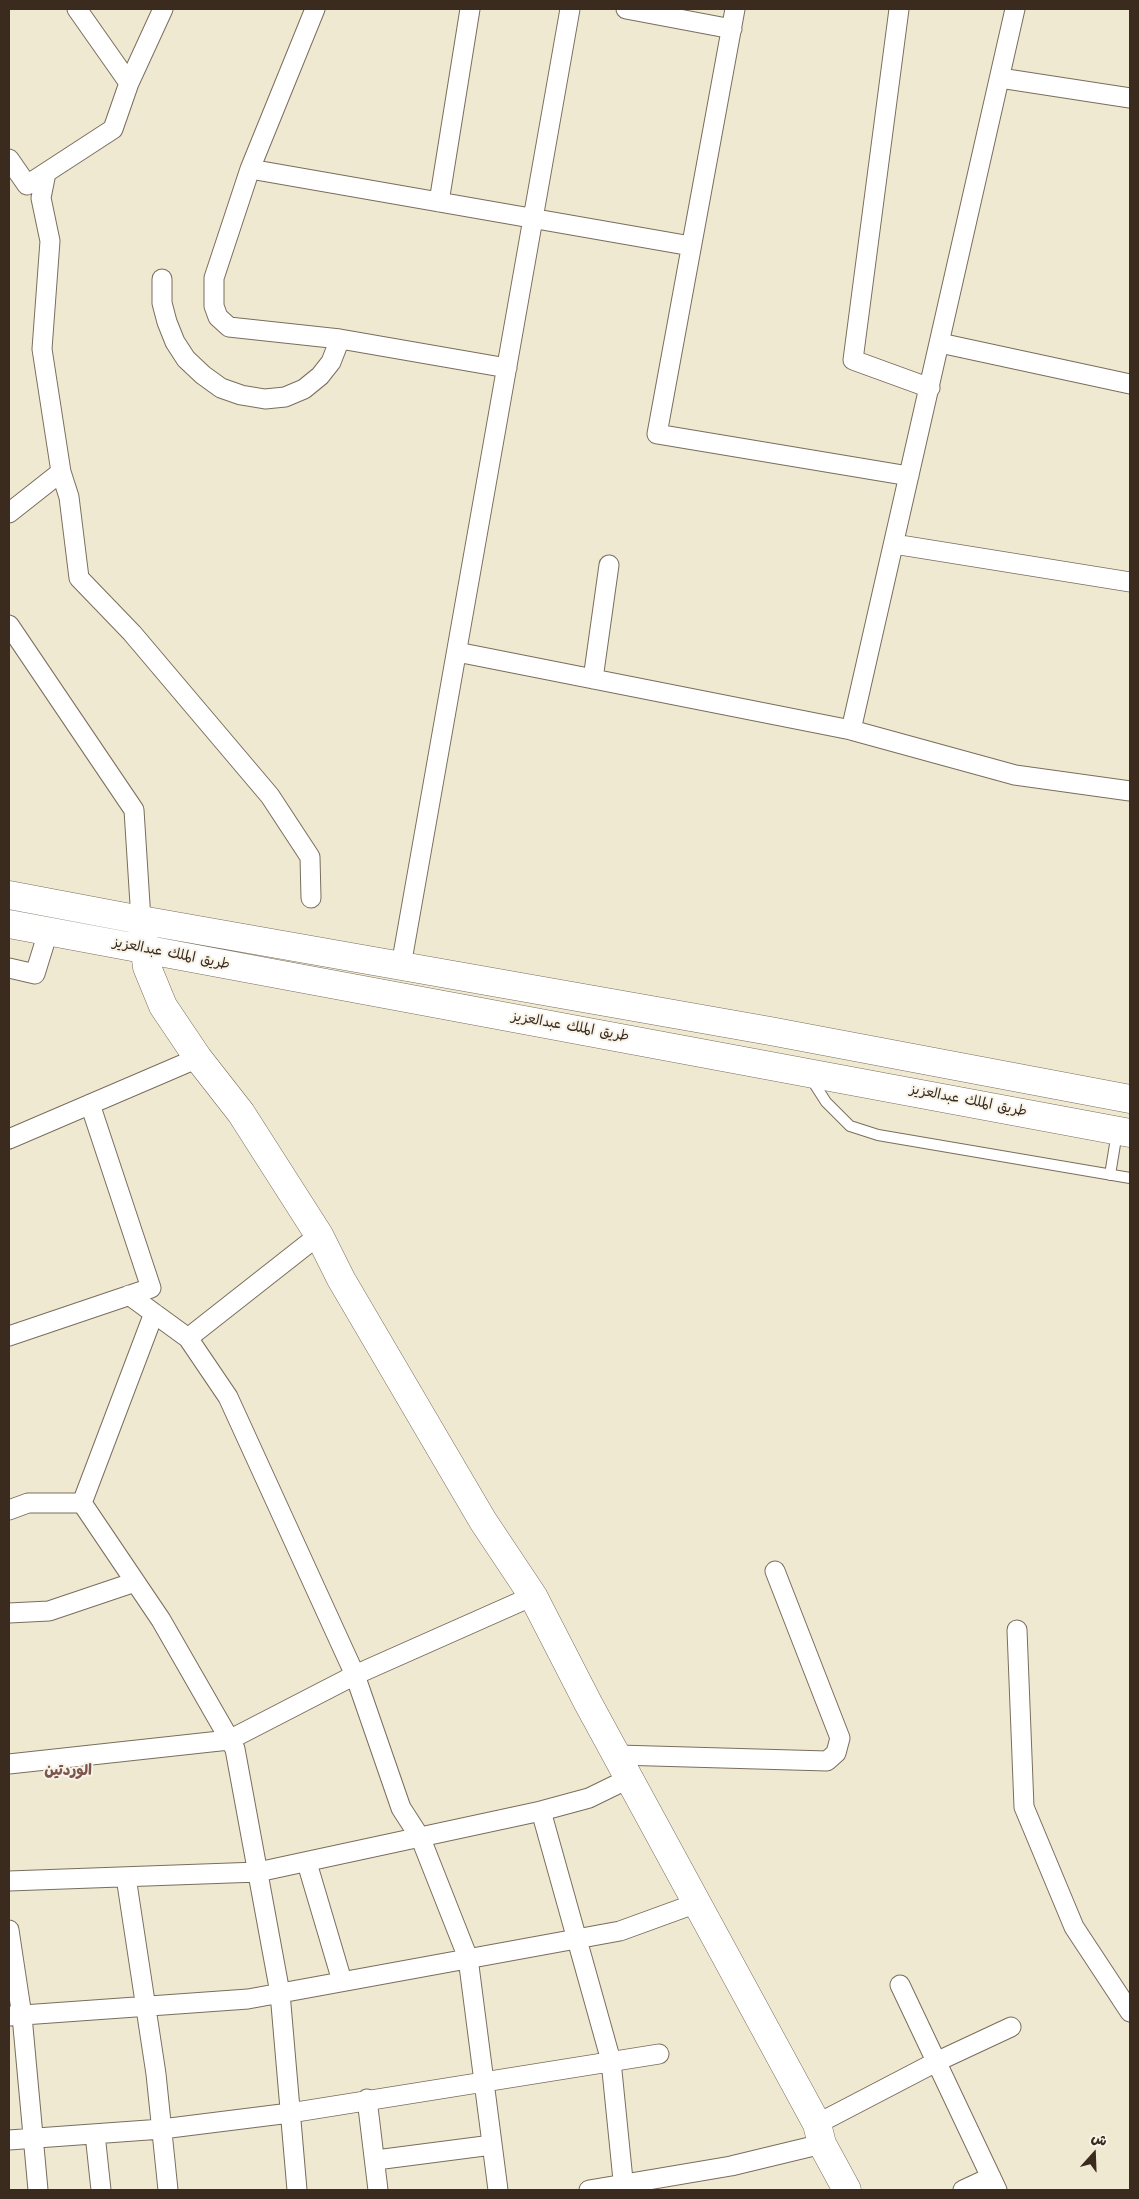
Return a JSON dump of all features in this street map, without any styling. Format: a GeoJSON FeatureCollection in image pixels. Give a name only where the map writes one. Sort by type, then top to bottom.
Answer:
{"type":"FeatureCollection","features":[{"type":"Feature","properties":{"kind":"main road","name":"طريق الملك عبدالعزيز"},"geometry":{"type":"LineString","coordinates":[[9,895],[770,1031],[1130,1099]]}},
{"type":"Feature","properties":{"kind":"main road"},"geometry":{"type":"LineString","coordinates":[[141,920],[147,967],[163,1006],[198,1058],[241,1113],[319,1235],[341,1279],[483,1521],[533,1596],[697,1903],[847,2190]]}},
{"type":"Feature","properties":{"kind":"main road","name":"طريق الملك عبدالعزيز"},"geometry":{"type":"LineString","coordinates":[[9,924],[1124,1132]]}},
{"type":"Feature","properties":{"kind":"street"},"geometry":{"type":"LineString","coordinates":[[77,9],[129,83]]}},
{"type":"Feature","properties":{"kind":"street"},"geometry":{"type":"LineString","coordinates":[[9,159],[27,185],[113,128],[129,83],[162,9]]}},
{"type":"Feature","properties":{"kind":"street"},"geometry":{"type":"LineString","coordinates":[[315,9],[250,169],[214,278],[214,306],[218,317],[229,327],[340,339],[507,368]]}},
{"type":"Feature","properties":{"kind":"street"},"geometry":{"type":"LineString","coordinates":[[439,202],[470,9]]}},
{"type":"Feature","properties":{"kind":"street"},"geometry":{"type":"LineString","coordinates":[[401,966],[570,9]]}},
{"type":"Feature","properties":{"kind":"street"},"geometry":{"type":"LineString","coordinates":[[626,9],[732,28]]}},
{"type":"Feature","properties":{"kind":"street"},"geometry":{"type":"LineString","coordinates":[[735,9],[657,434],[909,476]]}},
{"type":"Feature","properties":{"kind":"street"},"geometry":{"type":"LineString","coordinates":[[899,9],[853,360],[930,388]]}},
{"type":"Feature","properties":{"kind":"street"},"geometry":{"type":"LineString","coordinates":[[851,730],[1015,9]]}},
{"type":"Feature","properties":{"kind":"street"},"geometry":{"type":"LineString","coordinates":[[1000,78],[1130,98]]}},
{"type":"Feature","properties":{"kind":"street"},"geometry":{"type":"LineString","coordinates":[[250,169],[691,246]]}},
{"type":"Feature","properties":{"kind":"street"},"geometry":{"type":"LineString","coordinates":[[46,173],[41,198],[50,241],[42,349],[61,472],[69,497],[79,578],[138,640],[270,796],[310,857],[311,898]]}},
{"type":"Feature","properties":{"kind":"street"},"geometry":{"type":"LineString","coordinates":[[162,279],[162,303],[175,342],[183,354],[203,375],[221,388],[242,395],[265,399],[285,397],[304,389],[320,376],[331,362],[340,339]]}},
{"type":"Feature","properties":{"kind":"street"},"geometry":{"type":"LineString","coordinates":[[940,343],[1130,384]]}},
{"type":"Feature","properties":{"kind":"street"},"geometry":{"type":"LineString","coordinates":[[9,512],[61,472]]}},
{"type":"Feature","properties":{"kind":"street"},"geometry":{"type":"LineString","coordinates":[[894,544],[1130,582]]}},
{"type":"Feature","properties":{"kind":"street"},"geometry":{"type":"LineString","coordinates":[[593,679],[609,565]]}},
{"type":"Feature","properties":{"kind":"street"},"geometry":{"type":"LineString","coordinates":[[9,625],[134,810],[141,920]]}},
{"type":"Feature","properties":{"kind":"street"},"geometry":{"type":"LineString","coordinates":[[457,652],[851,730],[1014,775],[1130,791]]}},
{"type":"Feature","properties":{"kind":"street"},"geometry":{"type":"LineString","coordinates":[[9,968],[35,974],[48,932]]}},
{"type":"Feature","properties":{"kind":"street"},"geometry":{"type":"LineString","coordinates":[[9,1139],[198,1058]]}},
{"type":"Feature","properties":{"kind":"street"},"geometry":{"type":"LineString","coordinates":[[9,1336],[151,1288],[90,1104]]}},
{"type":"Feature","properties":{"kind":"street"},"geometry":{"type":"LineString","coordinates":[[188,1338],[319,1235]]}},
{"type":"Feature","properties":{"kind":"street"},"geometry":{"type":"LineString","coordinates":[[129,1295],[188,1338],[228,1397],[355,1675],[401,1808],[421,1839],[468,1958],[498,2190]]}},
{"type":"Feature","properties":{"kind":"street"},"geometry":{"type":"LineString","coordinates":[[82,1503],[154,1313]]}},
{"type":"Feature","properties":{"kind":"street"},"geometry":{"type":"LineString","coordinates":[[9,1510],[28,1503],[82,1503]]}},
{"type":"Feature","properties":{"kind":"street"},"geometry":{"type":"LineString","coordinates":[[82,1503],[160,1620],[235,1749],[280,1993],[297,2190]]}},
{"type":"Feature","properties":{"kind":"street"},"geometry":{"type":"LineString","coordinates":[[9,1881],[258,1872],[421,1839],[590,1798],[624,1767],[827,1761],[836,1753],[840,1738],[775,1571]]}},
{"type":"Feature","properties":{"kind":"street"},"geometry":{"type":"LineString","coordinates":[[9,1613],[49,1611],[135,1582]]}},
{"type":"Feature","properties":{"kind":"street"},"geometry":{"type":"LineString","coordinates":[[9,1764],[229,1740],[355,1675],[533,1596]]}},
{"type":"Feature","properties":{"kind":"street"},"geometry":{"type":"LineString","coordinates":[[1017,1630],[1024,1807],[1074,1927],[1130,2012]]}},
{"type":"Feature","properties":{"kind":"street"},"geometry":{"type":"LineString","coordinates":[[541,1811],[611,2061],[623,2187]]}},
{"type":"Feature","properties":{"kind":"street"},"geometry":{"type":"LineString","coordinates":[[307,1863],[342,1981]]}},
{"type":"Feature","properties":{"kind":"street"},"geometry":{"type":"LineString","coordinates":[[126,1877],[146,2007],[168,2190]]}},
{"type":"Feature","properties":{"kind":"street"},"geometry":{"type":"LineString","coordinates":[[15,2016],[248,1999],[620,1931],[697,1903]]}},
{"type":"Feature","properties":{"kind":"street"},"geometry":{"type":"LineString","coordinates":[[9,1930],[15,2016],[33,2138],[38,2190]]}},
{"type":"Feature","properties":{"kind":"street"},"geometry":{"type":"LineString","coordinates":[[900,1985],[994,2184],[963,2190]]}},
{"type":"Feature","properties":{"kind":"street"},"geometry":{"type":"LineString","coordinates":[[590,2190],[623,2187],[731,2166],[819,2134],[936,2062],[1011,2027]]}},
{"type":"Feature","properties":{"kind":"street"},"geometry":{"type":"LineString","coordinates":[[9,2140],[162,2128],[290,2113],[367,2099],[659,2054]]}},
{"type":"Feature","properties":{"kind":"street"},"geometry":{"type":"LineString","coordinates":[[367,2099],[376,2160],[378,2190]]}},
{"type":"Feature","properties":{"kind":"street"},"geometry":{"type":"LineString","coordinates":[[95,2134],[101,2190]]}},
{"type":"Feature","properties":{"kind":"street"},"geometry":{"type":"LineString","coordinates":[[376,2160],[492,2145]]}},
{"type":"Feature","properties":{"kind":"lane"},"geometry":{"type":"LineString","coordinates":[[807,1072],[826,1102],[850,1126],[878,1135],[1130,1178]]}},
{"type":"Feature","properties":{"kind":"lane"},"geometry":{"type":"LineString","coordinates":[[1110,1175],[1124,1132]]}},
{"type":"Feature","properties":{"kind":"district","name":"الوردتين"},"geometry":{"type":"Point","coordinates":[68,1772]}}]}
